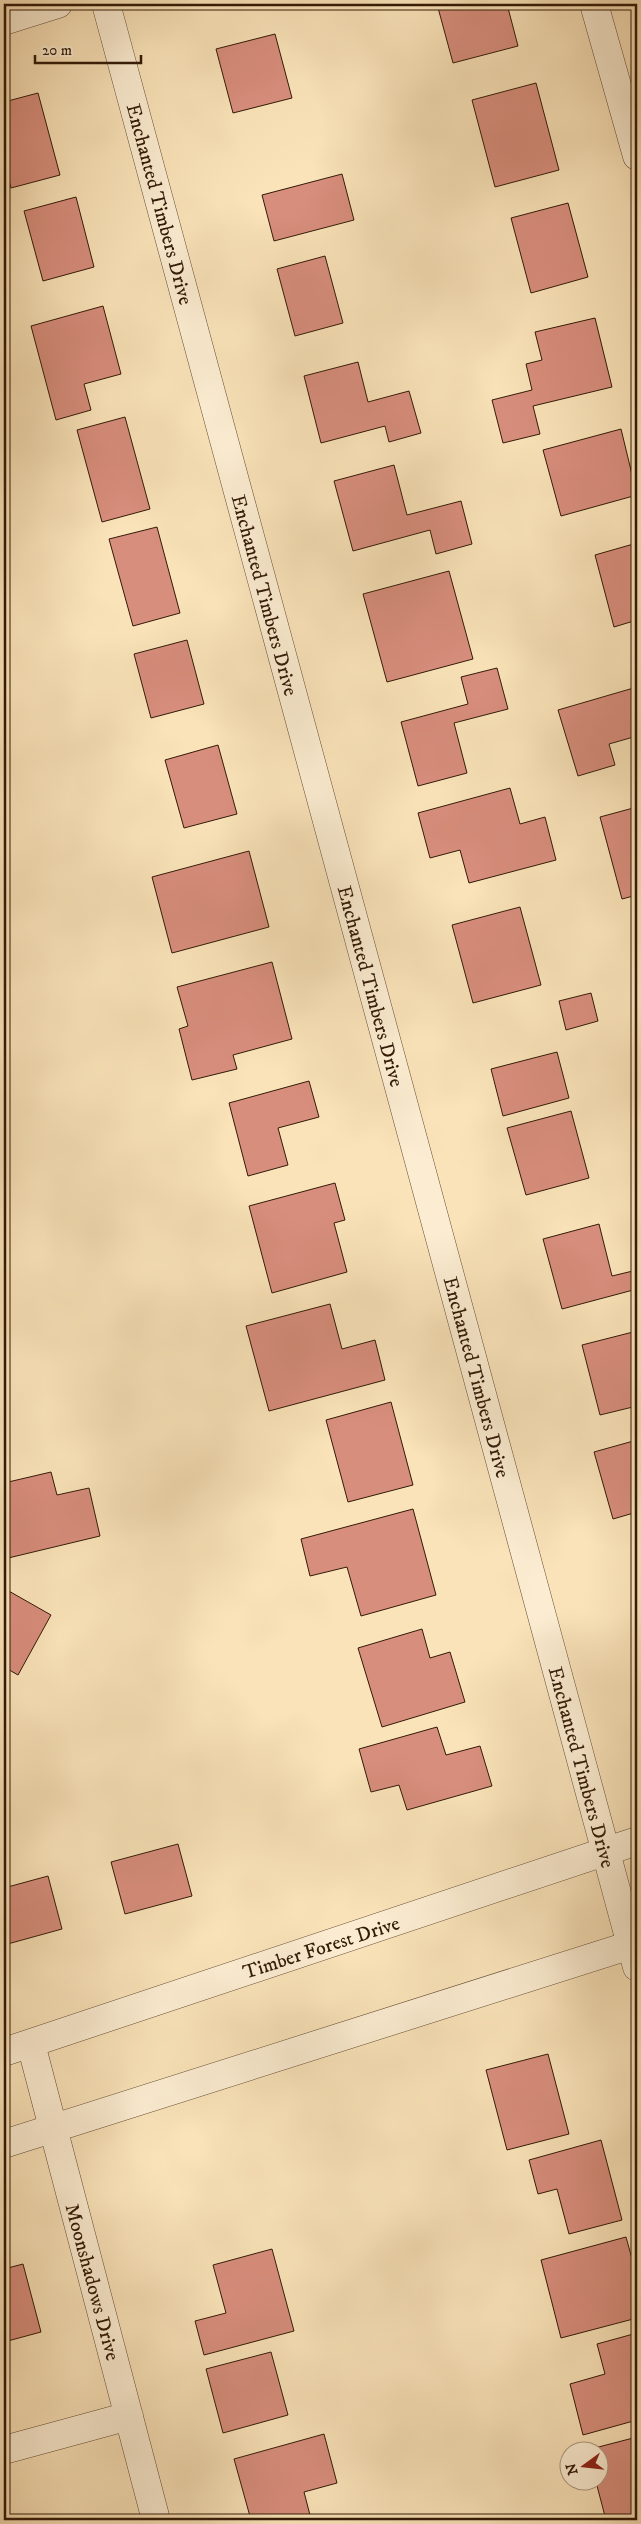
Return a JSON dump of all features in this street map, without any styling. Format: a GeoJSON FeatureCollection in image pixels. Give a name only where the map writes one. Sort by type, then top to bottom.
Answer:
{"type":"FeatureCollection","features":[{"type":"Feature","properties":{"kind":"street"},"geometry":{"type":"LineString","coordinates":[[4,21],[58,4]]}},
{"type":"Feature","properties":{"kind":"street","name":"Enchanted Timbers Drive"},"geometry":{"type":"LineString","coordinates":[[106,4],[605,1852],[635,1952]]}},
{"type":"Feature","properties":{"kind":"street"},"geometry":{"type":"LineString","coordinates":[[594,4],[637,156]]}},
{"type":"Feature","properties":{"kind":"street","name":"Timber Forest Drive"},"geometry":{"type":"LineString","coordinates":[[4,2052],[637,1842]]}},
{"type":"Feature","properties":{"kind":"street"},"geometry":{"type":"LineString","coordinates":[[4,2144],[635,1952]]}},
{"type":"Feature","properties":{"kind":"street","name":"Moonshadows Drive"},"geometry":{"type":"LineString","coordinates":[[31,2044],[156,2520]]}},
{"type":"Feature","properties":{"kind":"street"},"geometry":{"type":"LineString","coordinates":[[4,2450],[129,2416]]}},
{"type":"Feature","properties":{"kind":"building"},"geometry":{"type":"Polygon","coordinates":[[[437,4],[507,4],[518,46],[453,63],[437,4]]]}},
{"type":"Feature","properties":{"kind":"building"},"geometry":{"type":"Polygon","coordinates":[[[275,34],[292,98],[233,113],[216,49],[275,34]]]}},
{"type":"Feature","properties":{"kind":"building"},"geometry":{"type":"Polygon","coordinates":[[[536,83],[559,170],[495,187],[472,100],[536,83]]]}},
{"type":"Feature","properties":{"kind":"building"},"geometry":{"type":"Polygon","coordinates":[[[38,93],[60,175],[11,188],[4,161],[4,102],[38,93]]]}},
{"type":"Feature","properties":{"kind":"building"},"geometry":{"type":"Polygon","coordinates":[[[342,174],[354,220],[274,241],[262,195],[342,174]]]}},
{"type":"Feature","properties":{"kind":"building"},"geometry":{"type":"Polygon","coordinates":[[[76,197],[94,267],[43,281],[24,211],[76,197]]]}},
{"type":"Feature","properties":{"kind":"building"},"geometry":{"type":"Polygon","coordinates":[[[568,203],[588,277],[531,293],[511,218],[568,203]]]}},
{"type":"Feature","properties":{"kind":"building"},"geometry":{"type":"Polygon","coordinates":[[[325,256],[343,323],[295,336],[277,269],[325,256]]]}},
{"type":"Feature","properties":{"kind":"building"},"geometry":{"type":"Polygon","coordinates":[[[103,306],[121,374],[84,384],[91,410],[56,420],[31,326],[103,306]]]}},
{"type":"Feature","properties":{"kind":"building"},"geometry":{"type":"Polygon","coordinates":[[[595,318],[612,387],[533,406],[540,434],[503,443],[492,400],[532,390],[526,364],[542,360],[535,332],[595,318]]]}},
{"type":"Feature","properties":{"kind":"building"},"geometry":{"type":"Polygon","coordinates":[[[358,362],[368,402],[409,391],[421,433],[389,442],[385,426],[321,443],[304,376],[358,362]]]}},
{"type":"Feature","properties":{"kind":"building"},"geometry":{"type":"Polygon","coordinates":[[[125,417],[150,509],[102,522],[77,430],[125,417]]]}},
{"type":"Feature","properties":{"kind":"building"},"geometry":{"type":"Polygon","coordinates":[[[621,429],[637,495],[561,516],[543,450],[621,429]]]}},
{"type":"Feature","properties":{"kind":"building"},"geometry":{"type":"Polygon","coordinates":[[[394,465],[407,515],[461,501],[472,544],[436,554],[430,530],[353,551],[334,481],[394,465]]]}},
{"type":"Feature","properties":{"kind":"building"},"geometry":{"type":"Polygon","coordinates":[[[157,527],[180,613],[133,626],[109,539],[157,527]]]}},
{"type":"Feature","properties":{"kind":"building"},"geometry":{"type":"Polygon","coordinates":[[[637,543],[637,620],[614,627],[595,555],[637,543]]]}},
{"type":"Feature","properties":{"kind":"building"},"geometry":{"type":"Polygon","coordinates":[[[449,571],[473,659],[387,682],[363,594],[449,571]]]}},
{"type":"Feature","properties":{"kind":"building"},"geometry":{"type":"Polygon","coordinates":[[[187,640],[204,704],[151,718],[134,654],[187,640]]]}},
{"type":"Feature","properties":{"kind":"building"},"geometry":{"type":"Polygon","coordinates":[[[497,668],[508,709],[454,723],[467,773],[418,786],[401,722],[468,704],[461,677],[497,668]]]}},
{"type":"Feature","properties":{"kind":"building"},"geometry":{"type":"Polygon","coordinates":[[[637,687],[637,736],[609,744],[615,765],[578,776],[558,710],[637,687]]]}},
{"type":"Feature","properties":{"kind":"building"},"geometry":{"type":"Polygon","coordinates":[[[218,745],[237,814],[184,828],[165,760],[218,745]]]}},
{"type":"Feature","properties":{"kind":"building"},"geometry":{"type":"Polygon","coordinates":[[[510,788],[520,824],[545,817],[556,860],[469,883],[460,850],[430,858],[418,813],[510,788]]]}},
{"type":"Feature","properties":{"kind":"building"},"geometry":{"type":"Polygon","coordinates":[[[637,807],[637,895],[622,899],[600,817],[637,807]]]}},
{"type":"Feature","properties":{"kind":"building"},"geometry":{"type":"Polygon","coordinates":[[[249,851],[269,927],[172,953],[152,877],[249,851]]]}},
{"type":"Feature","properties":{"kind":"building"},"geometry":{"type":"Polygon","coordinates":[[[520,907],[541,985],[473,1003],[452,925],[520,907]]]}},
{"type":"Feature","properties":{"kind":"building"},"geometry":{"type":"Polygon","coordinates":[[[272,962],[292,1039],[233,1055],[237,1069],[192,1080],[179,1029],[188,1026],[177,987],[272,962]]]}},
{"type":"Feature","properties":{"kind":"building"},"geometry":{"type":"Polygon","coordinates":[[[591,993],[598,1021],[566,1030],[559,1001],[591,993]]]}},
{"type":"Feature","properties":{"kind":"building"},"geometry":{"type":"Polygon","coordinates":[[[557,1052],[569,1098],[503,1116],[491,1069],[557,1052]]]}},
{"type":"Feature","properties":{"kind":"building"},"geometry":{"type":"Polygon","coordinates":[[[309,1081],[319,1117],[278,1128],[288,1165],[248,1176],[229,1103],[309,1081]]]}},
{"type":"Feature","properties":{"kind":"building"},"geometry":{"type":"Polygon","coordinates":[[[571,1111],[589,1178],[526,1195],[507,1128],[571,1111]]]}},
{"type":"Feature","properties":{"kind":"building"},"geometry":{"type":"Polygon","coordinates":[[[335,1183],[345,1220],[334,1223],[347,1272],[272,1293],[249,1206],[335,1183]]]}},
{"type":"Feature","properties":{"kind":"building"},"geometry":{"type":"Polygon","coordinates":[[[599,1224],[612,1276],[637,1270],[637,1289],[562,1309],[543,1239],[599,1224]]]}},
{"type":"Feature","properties":{"kind":"building"},"geometry":{"type":"Polygon","coordinates":[[[330,1304],[342,1349],[375,1340],[385,1380],[269,1411],[246,1326],[330,1304]]]}},
{"type":"Feature","properties":{"kind":"building"},"geometry":{"type":"Polygon","coordinates":[[[637,1331],[637,1406],[600,1415],[582,1345],[637,1331]]]}},
{"type":"Feature","properties":{"kind":"building"},"geometry":{"type":"Polygon","coordinates":[[[391,1402],[413,1485],[348,1502],[326,1420],[391,1402]]]}},
{"type":"Feature","properties":{"kind":"building"},"geometry":{"type":"Polygon","coordinates":[[[637,1440],[637,1512],[613,1519],[594,1452],[637,1440]]]}},
{"type":"Feature","properties":{"kind":"building"},"geometry":{"type":"Polygon","coordinates":[[[51,1472],[57,1495],[89,1488],[100,1536],[4,1559],[4,1483],[51,1472]]]}},
{"type":"Feature","properties":{"kind":"building"},"geometry":{"type":"Polygon","coordinates":[[[413,1509],[436,1595],[361,1616],[347,1567],[310,1576],[301,1539],[413,1509]]]}},
{"type":"Feature","properties":{"kind":"building"},"geometry":{"type":"Polygon","coordinates":[[[637,1587],[637,1608],[632,1588],[637,1587]]]}},
{"type":"Feature","properties":{"kind":"building"},"geometry":{"type":"Polygon","coordinates":[[[7,1590],[51,1615],[18,1675],[4,1667],[4,1596],[7,1590]]]}},
{"type":"Feature","properties":{"kind":"building"},"geometry":{"type":"Polygon","coordinates":[[[422,1629],[430,1658],[450,1652],[465,1702],[382,1727],[358,1648],[422,1629]]]}},
{"type":"Feature","properties":{"kind":"building"},"geometry":{"type":"Polygon","coordinates":[[[437,1727],[446,1755],[480,1746],[492,1786],[407,1810],[399,1785],[371,1792],[359,1749],[437,1727]]]}},
{"type":"Feature","properties":{"kind":"building"},"geometry":{"type":"Polygon","coordinates":[[[178,1844],[192,1896],[125,1914],[111,1862],[178,1844]]]}},
{"type":"Feature","properties":{"kind":"building"},"geometry":{"type":"Polygon","coordinates":[[[48,1876],[62,1929],[4,1945],[4,1888],[48,1876]]]}},
{"type":"Feature","properties":{"kind":"building"},"geometry":{"type":"Polygon","coordinates":[[[548,2054],[569,2134],[507,2150],[486,2070],[548,2054]]]}},
{"type":"Feature","properties":{"kind":"building"},"geometry":{"type":"Polygon","coordinates":[[[601,2140],[622,2220],[569,2234],[557,2189],[538,2194],[529,2160],[601,2140]]]}},
{"type":"Feature","properties":{"kind":"building"},"geometry":{"type":"Polygon","coordinates":[[[626,2237],[637,2277],[637,2318],[561,2338],[541,2260],[626,2237]]]}},
{"type":"Feature","properties":{"kind":"building"},"geometry":{"type":"Polygon","coordinates":[[[272,2249],[294,2331],[204,2355],[195,2321],[226,2313],[213,2265],[272,2249]]]}},
{"type":"Feature","properties":{"kind":"building"},"geometry":{"type":"Polygon","coordinates":[[[23,2264],[41,2332],[4,2342],[4,2269],[23,2264]]]}},
{"type":"Feature","properties":{"kind":"building"},"geometry":{"type":"Polygon","coordinates":[[[637,2333],[637,2420],[583,2435],[570,2384],[605,2374],[597,2344],[637,2333]]]}},
{"type":"Feature","properties":{"kind":"building"},"geometry":{"type":"Polygon","coordinates":[[[271,2352],[288,2415],[223,2433],[206,2369],[271,2352]]]}},
{"type":"Feature","properties":{"kind":"building"},"geometry":{"type":"Polygon","coordinates":[[[324,2434],[337,2483],[304,2492],[311,2519],[251,2520],[234,2459],[324,2434]]]}},
{"type":"Feature","properties":{"kind":"building"},"geometry":{"type":"Polygon","coordinates":[[[637,2437],[637,2518],[606,2520],[599,2492],[608,2492],[608,2445],[637,2437]]]}}]}
